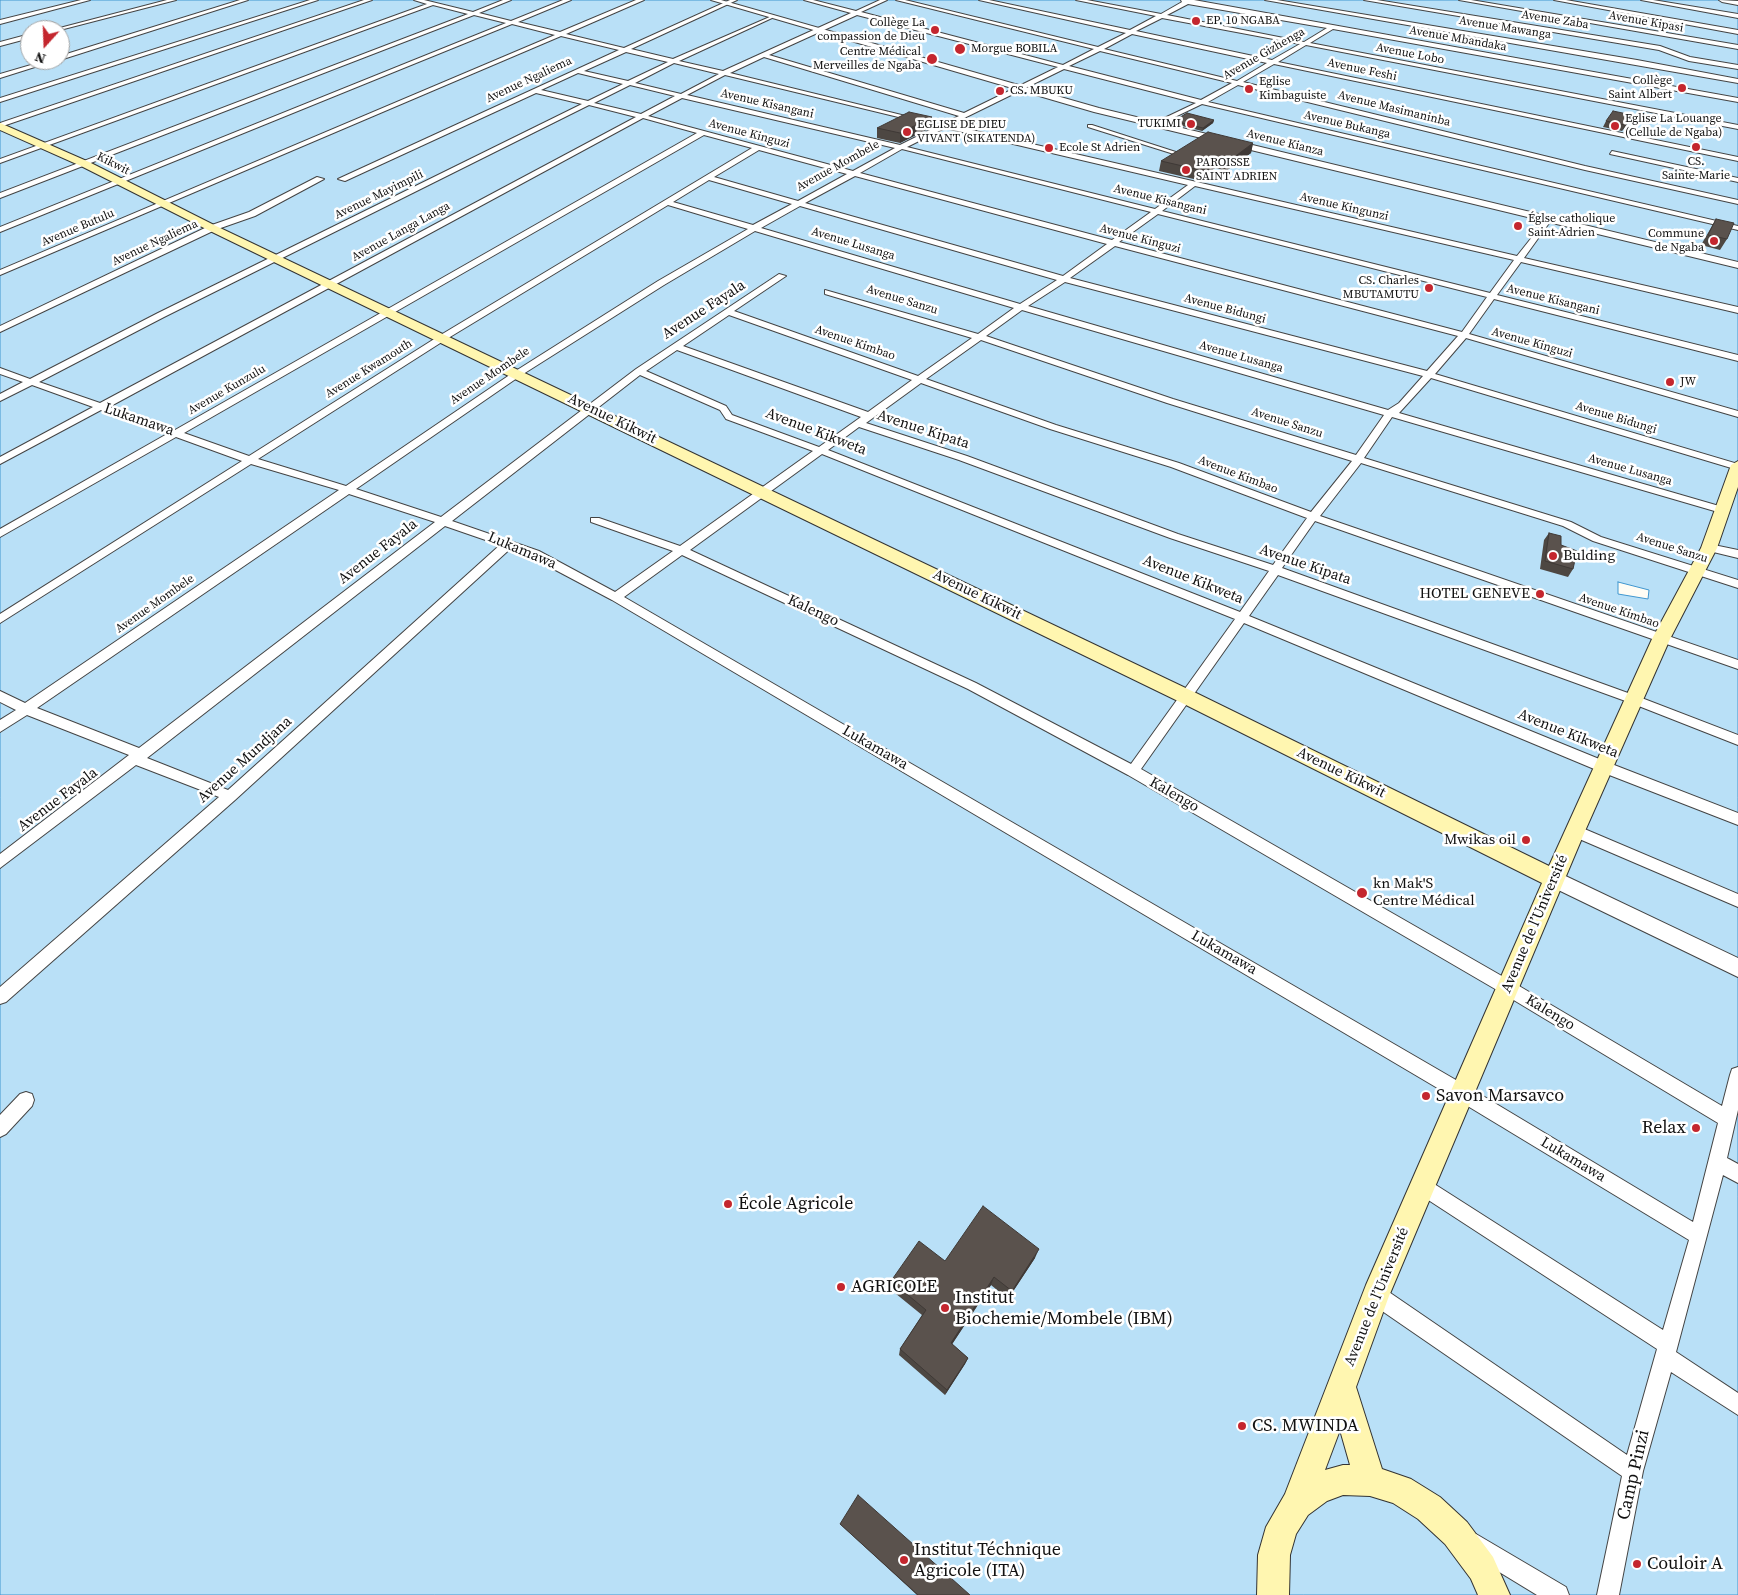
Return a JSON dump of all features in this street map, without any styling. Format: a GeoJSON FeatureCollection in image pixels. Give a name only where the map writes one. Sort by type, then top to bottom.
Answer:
{"type":"FeatureCollection","features":[{"type":"Feature","properties":{"kind":"main road","name":"Kikwit"},"geometry":{"type":"LineString","coordinates":[[0,125],[85,164],[212,228]]}},
{"type":"Feature","properties":{"kind":"main road","name":"Avenue Kikwit"},"geometry":{"type":"LineString","coordinates":[[212,228],[1187,697],[1555,879]]}},
{"type":"Feature","properties":{"kind":"main road","name":"Avenue de l’Université"},"geometry":{"type":"LineString","coordinates":[[1297,1504],[1376,1295],[1422,1186],[1575,831],[1661,639],[1709,548],[1736,474]]}},
{"type":"Feature","properties":{"kind":"main road"},"geometry":{"type":"LineString","coordinates":[[1342,1388],[1370,1481]]}},
{"type":"Feature","properties":{"kind":"main road"},"geometry":{"type":"LineString","coordinates":[[1271,1593],[1274,1556],[1280,1534],[1297,1504],[1318,1488],[1343,1480],[1370,1481],[1400,1490],[1429,1508],[1456,1533],[1482,1568],[1494,1595]]}},
{"type":"Feature","properties":{"kind":"street"},"geometry":{"type":"LineString","coordinates":[[0,22],[87,0]]}},
{"type":"Feature","properties":{"kind":"street"},"geometry":{"type":"LineString","coordinates":[[70,26],[173,0]]}},
{"type":"Feature","properties":{"kind":"street"},"geometry":{"type":"LineString","coordinates":[[70,55],[245,0]]}},
{"type":"Feature","properties":{"kind":"street"},"geometry":{"type":"LineString","coordinates":[[0,100],[315,0]]}},
{"type":"Feature","properties":{"kind":"street"},"geometry":{"type":"LineString","coordinates":[[0,125],[369,0]]}},
{"type":"Feature","properties":{"kind":"street"},"geometry":{"type":"LineString","coordinates":[[418,0],[925,122]]}},
{"type":"Feature","properties":{"kind":"street"},"geometry":{"type":"LineString","coordinates":[[0,160],[43,146],[441,0]]}},
{"type":"Feature","properties":{"kind":"street"},"geometry":{"type":"LineString","coordinates":[[0,196],[508,0]]}},
{"type":"Feature","properties":{"kind":"street"},"geometry":{"type":"LineString","coordinates":[[0,230],[568,0]]}},
{"type":"Feature","properties":{"kind":"street","name":"Avenue Butulu"},"geometry":{"type":"LineString","coordinates":[[0,273],[641,0]]}},
{"type":"Feature","properties":{"kind":"street","name":"Avenue Kianza"},"geometry":{"type":"LineString","coordinates":[[714,0],[730,2],[817,30],[1020,88],[1156,124],[1203,139],[1738,265]]}},
{"type":"Feature","properties":{"kind":"street","name":"Avenue Bukanga"},"geometry":{"type":"LineString","coordinates":[[807,0],[1200,102],[1738,228]]}},
{"type":"Feature","properties":{"kind":"street","name":"Avenue Langa Langa"},"geometry":{"type":"LineString","coordinates":[[0,461],[642,116],[725,73],[852,13],[884,0]]}},
{"type":"Feature","properties":{"kind":"street","name":"Avenue Masimaninba"},"geometry":{"type":"LineString","coordinates":[[899,0],[1585,168],[1738,202]]}},
{"type":"Feature","properties":{"kind":"street","name":"Avenue Feshi"},"geometry":{"type":"LineString","coordinates":[[982,0],[1738,159]]}},
{"type":"Feature","properties":{"kind":"street","name":"Avenue Lobo"},"geometry":{"type":"LineString","coordinates":[[1079,0],[1738,127]]}},
{"type":"Feature","properties":{"kind":"street","name":"Avenue Mbandaka"},"geometry":{"type":"LineString","coordinates":[[1174,0],[1189,1],[1738,100]]}},
{"type":"Feature","properties":{"kind":"street","name":"Avenue Mawanga"},"geometry":{"type":"LineString","coordinates":[[1268,0],[1637,62],[1738,81]]}},
{"type":"Feature","properties":{"kind":"street","name":"Avenue Zaba"},"geometry":{"type":"LineString","coordinates":[[1366,0],[1660,48],[1689,59],[1738,67]]}},
{"type":"Feature","properties":{"kind":"street","name":"Avenue Kipasi"},"geometry":{"type":"LineString","coordinates":[[1462,0],[1738,47]]}},
{"type":"Feature","properties":{"kind":"street"},"geometry":{"type":"LineString","coordinates":[[1557,0],[1738,32]]}},
{"type":"Feature","properties":{"kind":"street"},"geometry":{"type":"LineString","coordinates":[[1644,0],[1738,16]]}},
{"type":"Feature","properties":{"kind":"street"},"geometry":{"type":"LineString","coordinates":[[1722,0],[1738,3]]}},
{"type":"Feature","properties":{"kind":"street","name":"Avenue Mombele"},"geometry":{"type":"LineString","coordinates":[[0,727],[346,489],[517,374],[661,282],[902,146],[1133,32],[1189,1]]}},
{"type":"Feature","properties":{"kind":"street"},"geometry":{"type":"LineString","coordinates":[[1372,6],[1380,1]]}},
{"type":"Feature","properties":{"kind":"street","name":"Avenue Ngaliema"},"geometry":{"type":"LineString","coordinates":[[342,178],[730,2]]}},
{"type":"Feature","properties":{"kind":"street"},"geometry":{"type":"LineString","coordinates":[[1349,19],[1364,10]]}},
{"type":"Feature","properties":{"kind":"street","name":"Avenue Mayimpili"},"geometry":{"type":"LineString","coordinates":[[0,398],[674,61],[770,16]]}},
{"type":"Feature","properties":{"kind":"street","name":"Avenue Gizhenga"},"geometry":{"type":"LineString","coordinates":[[1156,124],[1239,82],[1340,23]]}},
{"type":"Feature","properties":{"kind":"street"},"geometry":{"type":"LineString","coordinates":[[0,44],[20,39]]}},
{"type":"Feature","properties":{"kind":"street"},"geometry":{"type":"LineString","coordinates":[[763,55],[964,115]]}},
{"type":"Feature","properties":{"kind":"street"},"geometry":{"type":"LineString","coordinates":[[0,76],[20,70]]}},
{"type":"Feature","properties":{"kind":"street","name":"Avenue Kisangani"},"geometry":{"type":"LineString","coordinates":[[576,71],[902,146],[1738,358]]}},
{"type":"Feature","properties":{"kind":"street","name":"Avenue Kinguzi"},"geometry":{"type":"LineString","coordinates":[[536,90],[642,116],[1113,244],[1464,335],[1738,414]]}},
{"type":"Feature","properties":{"kind":"street","name":"Avenue Kingunzi"},"geometry":{"type":"LineString","coordinates":[[934,124],[1149,172],[1738,310]]}},
{"type":"Feature","properties":{"kind":"street"},"geometry":{"type":"LineString","coordinates":[[1090,126],[1182,152],[1172,158]]}},
{"type":"Feature","properties":{"kind":"street"},"geometry":{"type":"LineString","coordinates":[[387,311],[702,133]]}},
{"type":"Feature","properties":{"kind":"street","name":"Avenue Kwamouth"},"geometry":{"type":"LineString","coordinates":[[0,619],[442,338],[757,148]]}},
{"type":"Feature","properties":{"kind":"street"},"geometry":{"type":"LineString","coordinates":[[1612,153],[1738,180]]}},
{"type":"Feature","properties":{"kind":"street"},"geometry":{"type":"LineString","coordinates":[[1149,172],[1156,168]]}},
{"type":"Feature","properties":{"kind":"street","name":"Avenue Bidungi"},"geometry":{"type":"LineString","coordinates":[[707,177],[1064,279],[1430,376],[1736,474]]}},
{"type":"Feature","properties":{"kind":"street","name":"Avenue Ngaliema"},"geometry":{"type":"LineString","coordinates":[[0,329],[212,228],[252,214],[320,179]]}},
{"type":"Feature","properties":{"kind":"street"},"geometry":{"type":"LineString","coordinates":[[616,597],[1021,307],[1113,244],[1194,184]]}},
{"type":"Feature","properties":{"kind":"street","name":"Avenue Lusanga"},"geometry":{"type":"LineString","coordinates":[[666,202],[1722,510]]}},
{"type":"Feature","properties":{"kind":"street"},"geometry":{"type":"LineString","coordinates":[[1133,771],[1187,697],[1241,617],[1358,460],[1390,413],[1396,411],[1430,376],[1464,335],[1548,219]]}},
{"type":"Feature","properties":{"kind":"street","name":"Avenue Fayala"},"geometry":{"type":"LineString","coordinates":[[0,862],[139,757],[589,408],[675,346],[782,276]]}},
{"type":"Feature","properties":{"kind":"street","name":"Avenue Sanzu"},"geometry":{"type":"LineString","coordinates":[[828,292],[980,337],[1170,401],[1567,524],[1597,539],[1738,584]]}},
{"type":"Feature","properties":{"kind":"street","name":"Avenue Kunzulu"},"geometry":{"type":"LineString","coordinates":[[0,534],[387,311]]}},
{"type":"Feature","properties":{"kind":"street","name":"Avenue Kimbao"},"geometry":{"type":"LineString","coordinates":[[728,312],[1053,427],[1175,464],[1314,517],[1738,665]]}},
{"type":"Feature","properties":{"kind":"street","name":"Avenue Kipata"},"geometry":{"type":"LineString","coordinates":[[675,346],[870,416]]}},
{"type":"Feature","properties":{"kind":"street","name":"Lukamawa"},"geometry":{"type":"LineString","coordinates":[[0,371],[178,433],[249,460],[346,489],[536,554],[616,597],[1462,1093],[1699,1236]]}},
{"type":"Feature","properties":{"kind":"street","name":"Avenue Kikweta"},"geometry":{"type":"LineString","coordinates":[[639,371],[726,412],[1241,617],[1604,767],[1738,819]]}},
{"type":"Feature","properties":{"kind":"street","name":"Avenue Kipata"},"geometry":{"type":"LineString","coordinates":[[859,424],[964,458],[1174,536],[1276,570],[1635,700],[1738,740]]}},
{"type":"Feature","properties":{"kind":"street","name":"Kalengo"},"geometry":{"type":"LineString","coordinates":[[595,520],[681,550],[972,686],[1133,771],[1508,988],[1728,1119]]}},
{"type":"Feature","properties":{"kind":"street","name":"Avenue Mundjana"},"geometry":{"type":"LineString","coordinates":[[0,998],[230,796],[508,544]]}},
{"type":"Feature","properties":{"kind":"street"},"geometry":{"type":"LineString","coordinates":[[1709,548],[1738,554]]}},
{"type":"Feature","properties":{"kind":"street"},"geometry":{"type":"LineString","coordinates":[[0,696],[26,709],[230,796]]}},
{"type":"Feature","properties":{"kind":"street"},"geometry":{"type":"LineString","coordinates":[[1575,831],[1738,901]]}},
{"type":"Feature","properties":{"kind":"street","name":"Avenue Kikwit"},"geometry":{"type":"LineString","coordinates":[[1555,879],[1738,968]]}},
{"type":"Feature","properties":{"kind":"street","name":"Camp Pinzi"},"geometry":{"type":"LineString","coordinates":[[1608,1595],[1633,1471],[1699,1236],[1738,1075]]}},
{"type":"Feature","properties":{"kind":"street"},"geometry":{"type":"LineString","coordinates":[[0,1128],[26,1100]]}},
{"type":"Feature","properties":{"kind":"street"},"geometry":{"type":"LineString","coordinates":[[1718,1163],[1738,1174]]}},
{"type":"Feature","properties":{"kind":"street"},"geometry":{"type":"LineString","coordinates":[[1422,1186],[1666,1351],[1738,1405]]}},
{"type":"Feature","properties":{"kind":"street"},"geometry":{"type":"LineString","coordinates":[[1376,1295],[1633,1471]]}},
{"type":"Feature","properties":{"kind":"street"},"geometry":{"type":"LineString","coordinates":[[1456,1533],[1558,1595]]}},
{"type":"Feature","properties":{"kind":"water"},"geometry":{"type":"Polygon","coordinates":[[[0,0],[1738,0],[1738,1595],[0,1595],[0,0]],[[1618,582],[1618,594],[1648,599],[1649,590],[1618,582]]]}},
{"type":"Feature","properties":{"kind":"building"},"geometry":{"type":"Polygon","coordinates":[[[1613,111],[1632,115],[1625,125],[1606,121],[1613,111]]]}},
{"type":"Feature","properties":{"kind":"building"},"geometry":{"type":"Polygon","coordinates":[[[909,112],[932,117],[900,133],[877,128],[909,112]]]}},
{"type":"Feature","properties":{"kind":"building"},"geometry":{"type":"Polygon","coordinates":[[[1187,113],[1214,120],[1203,128],[1174,121],[1187,113]]]}},
{"type":"Feature","properties":{"kind":"building"},"geometry":{"type":"Polygon","coordinates":[[[1208,132],[1253,143],[1229,161],[1217,158],[1200,170],[1161,161],[1208,132]]]}},
{"type":"Feature","properties":{"kind":"building"},"geometry":{"type":"Polygon","coordinates":[[[1716,219],[1734,223],[1727,239],[1708,235],[1716,219]]]}},
{"type":"Feature","properties":{"kind":"building"},"geometry":{"type":"Polygon","coordinates":[[[1549,533],[1561,536],[1561,545],[1577,551],[1573,569],[1545,561],[1549,533]]]}},
{"type":"Feature","properties":{"kind":"building","name":"Institut Biochemie/Mombele (IBM)"},"geometry":{"type":"Polygon","coordinates":[[[983,1206],[1039,1249],[1012,1291],[994,1277],[951,1343],[968,1358],[947,1390],[900,1349],[926,1310],[891,1281],[919,1241],[945,1261],[983,1206]]]}},
{"type":"Feature","properties":{"kind":"building","name":"Institut Téchnique Agricole (ITA)"},"geometry":{"type":"Polygon","coordinates":[[[858,1495],[970,1595],[918,1595],[840,1524],[858,1495]]]}},
{"type":"Feature","properties":{"kind":"place","name":"EP. 10 NGABA"},"geometry":{"type":"Point","coordinates":[1196,21]}},
{"type":"Feature","properties":{"kind":"place","name":"Collège La compassion de Dieu"},"geometry":{"type":"Point","coordinates":[935,30]}},
{"type":"Feature","properties":{"kind":"place","name":"Morgue BOBILA"},"geometry":{"type":"Point","coordinates":[960,49]}},
{"type":"Feature","properties":{"kind":"place","name":"Centre Médical Merveilles de Ngaba"},"geometry":{"type":"Point","coordinates":[932,59]}},
{"type":"Feature","properties":{"kind":"place","name":"Collège Saint Albert"},"geometry":{"type":"Point","coordinates":[1682,88]}},
{"type":"Feature","properties":{"kind":"place","name":"Eglise Kimbaguiste"},"geometry":{"type":"Point","coordinates":[1249,89]}},
{"type":"Feature","properties":{"kind":"place","name":"CS. MBUKU"},"geometry":{"type":"Point","coordinates":[1000,91]}},
{"type":"Feature","properties":{"kind":"place","name":"TUKIMI"},"geometry":{"type":"Point","coordinates":[1191,124]}},
{"type":"Feature","properties":{"kind":"place","name":"Eglise La Louange (Cellule de Ngaba)"},"geometry":{"type":"Point","coordinates":[1615,126]}},
{"type":"Feature","properties":{"kind":"place","name":"EGLISE DE DIEU VIVANT (SIKATENDA)"},"geometry":{"type":"Point","coordinates":[907,132]}},
{"type":"Feature","properties":{"kind":"place","name":"CS. Sainte-Marie"},"geometry":{"type":"Point","coordinates":[1696,147]}},
{"type":"Feature","properties":{"kind":"place","name":"Ecole St Adrien"},"geometry":{"type":"Point","coordinates":[1049,148]}},
{"type":"Feature","properties":{"kind":"place","name":"PAROISSE SAINT ADRIEN"},"geometry":{"type":"Point","coordinates":[1186,170]}},
{"type":"Feature","properties":{"kind":"place","name":"Églse catholique Saint-Adrien"},"geometry":{"type":"Point","coordinates":[1518,226]}},
{"type":"Feature","properties":{"kind":"place","name":"Commune de Ngaba"},"geometry":{"type":"Point","coordinates":[1714,241]}},
{"type":"Feature","properties":{"kind":"place","name":"CS. Charles MBUTAMUTU"},"geometry":{"type":"Point","coordinates":[1429,288]}},
{"type":"Feature","properties":{"kind":"place","name":"JW"},"geometry":{"type":"Point","coordinates":[1670,382]}},
{"type":"Feature","properties":{"kind":"place","name":"Bulding"},"geometry":{"type":"Point","coordinates":[1553,556]}},
{"type":"Feature","properties":{"kind":"place","name":"HOTEL GENEVE"},"geometry":{"type":"Point","coordinates":[1540,594]}},
{"type":"Feature","properties":{"kind":"place","name":"Mwikas oil"},"geometry":{"type":"Point","coordinates":[1526,840]}},
{"type":"Feature","properties":{"kind":"place","name":"kn Mak'S Centre Médical"},"geometry":{"type":"Point","coordinates":[1362,893]}},
{"type":"Feature","properties":{"kind":"place","name":"Savon Marsavco"},"geometry":{"type":"Point","coordinates":[1426,1096]}},
{"type":"Feature","properties":{"kind":"place","name":"Relax"},"geometry":{"type":"Point","coordinates":[1696,1128]}},
{"type":"Feature","properties":{"kind":"place","name":"École Agricole"},"geometry":{"type":"Point","coordinates":[728,1204]}},
{"type":"Feature","properties":{"kind":"place","name":"AGRICOLE"},"geometry":{"type":"Point","coordinates":[841,1287]}},
{"type":"Feature","properties":{"kind":"place","name":"Institut Biochemie/Mombele (IBM)"},"geometry":{"type":"Point","coordinates":[945,1308]}},
{"type":"Feature","properties":{"kind":"place","name":"CS. MWINDA"},"geometry":{"type":"Point","coordinates":[1242,1426]}},
{"type":"Feature","properties":{"kind":"place","name":"Institut Téchnique Agricole (ITA)"},"geometry":{"type":"Point","coordinates":[904,1560]}},
{"type":"Feature","properties":{"kind":"place","name":"Couloir A"},"geometry":{"type":"Point","coordinates":[1637,1564]}}]}
